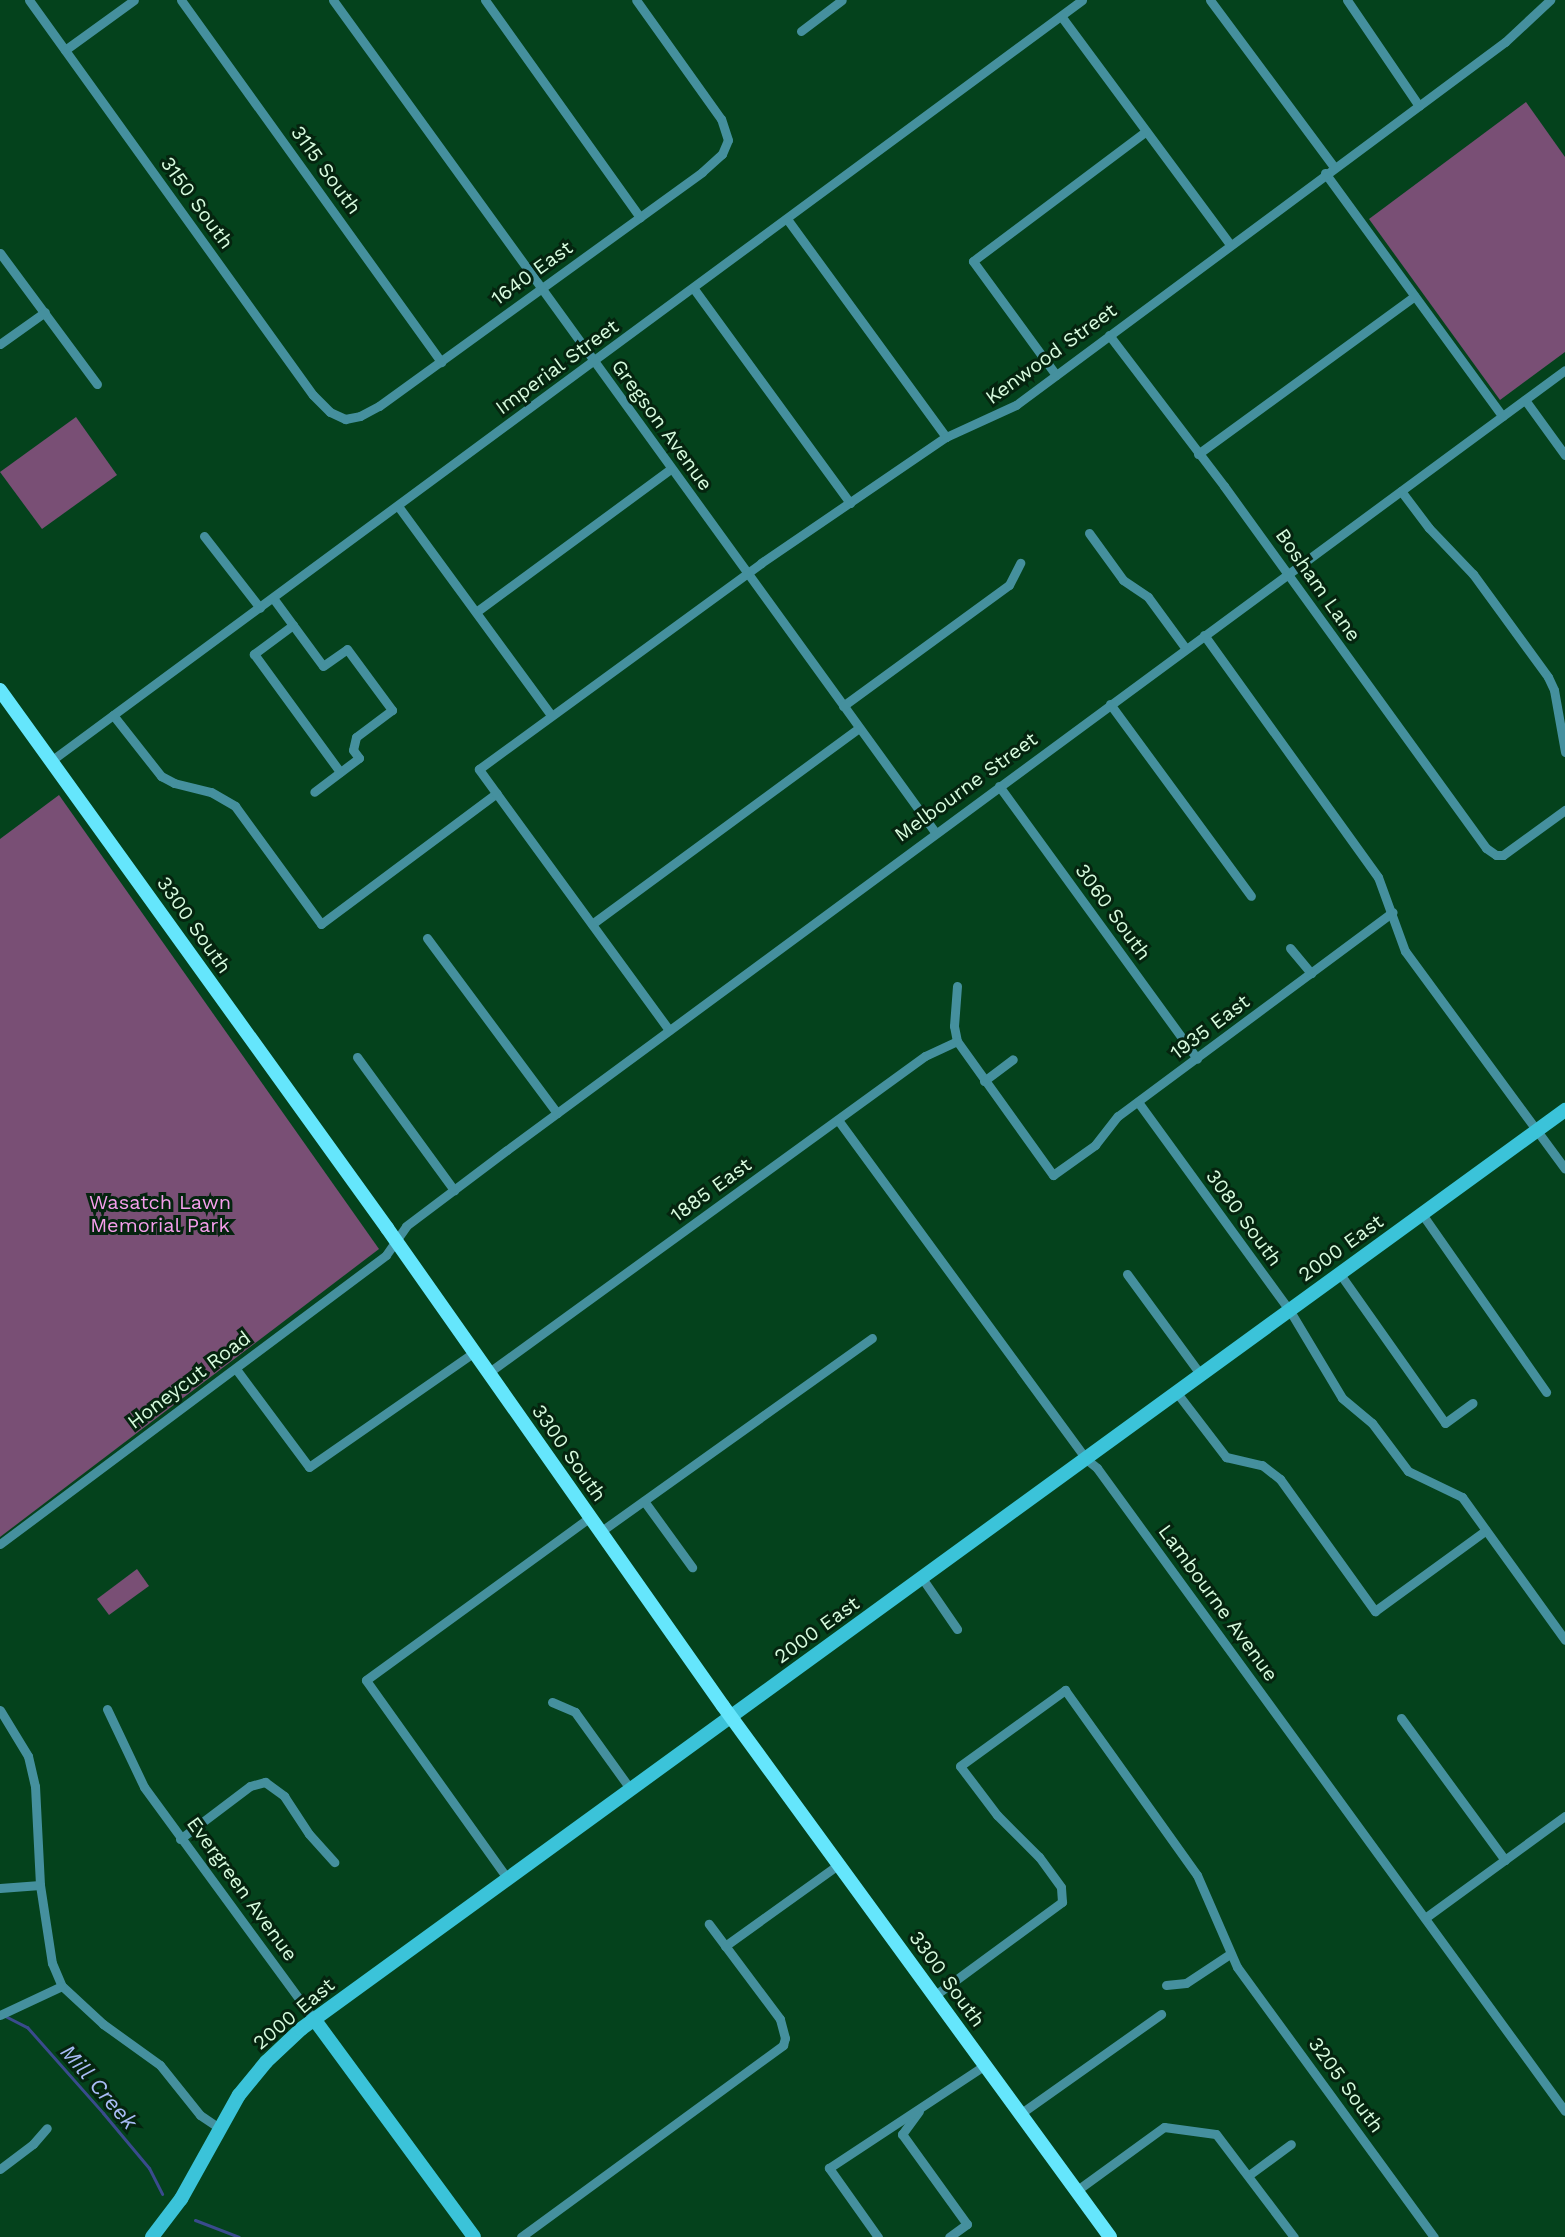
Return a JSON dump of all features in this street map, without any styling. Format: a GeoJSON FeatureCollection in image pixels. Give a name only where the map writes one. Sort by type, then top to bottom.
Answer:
{"type":"FeatureCollection","features":[{"type":"Feature","properties":{"kind":"main road","name":"3300 South"},"geometry":{"type":"LineString","coordinates":[[0,690],[396,1241],[731,1717],[1110,2237]]}},
{"type":"Feature","properties":{"kind":"street","name":"3150 South"},"geometry":{"type":"LineString","coordinates":[[29,0],[313,395],[330,412],[345,419]]}},
{"type":"Feature","properties":{"kind":"street"},"geometry":{"type":"LineString","coordinates":[[65,50],[134,0]]}},
{"type":"Feature","properties":{"kind":"street","name":"3115 South"},"geometry":{"type":"LineString","coordinates":[[181,0],[441,362]]}},
{"type":"Feature","properties":{"kind":"street","name":"Gregson Avenue"},"geometry":{"type":"LineString","coordinates":[[333,0],[935,832]]}},
{"type":"Feature","properties":{"kind":"street"},"geometry":{"type":"LineString","coordinates":[[485,0],[640,217]]}},
{"type":"Feature","properties":{"kind":"street","name":"1640 East"},"geometry":{"type":"LineString","coordinates":[[345,419],[373,410],[710,166],[722,154],[728,140],[721,119],[636,0]]}},
{"type":"Feature","properties":{"kind":"street"},"geometry":{"type":"LineString","coordinates":[[801,31],[842,0]]}},
{"type":"Feature","properties":{"kind":"street","name":"Imperial Street"},"geometry":{"type":"LineString","coordinates":[[52,760],[1082,0]]}},
{"type":"Feature","properties":{"kind":"street"},"geometry":{"type":"LineString","coordinates":[[1210,0],[1502,416]]}},
{"type":"Feature","properties":{"kind":"street"},"geometry":{"type":"LineString","coordinates":[[1347,0],[1419,106]]}},
{"type":"Feature","properties":{"kind":"street","name":"Kenwood Street"},"geometry":{"type":"LineString","coordinates":[[497,793],[479,769],[747,574],[946,437],[1000,415],[1056,375],[1516,34],[1550,0]]}},
{"type":"Feature","properties":{"kind":"street"},"geometry":{"type":"LineString","coordinates":[[1061,16],[1230,244]]}},
{"type":"Feature","properties":{"kind":"street"},"geometry":{"type":"LineString","coordinates":[[1056,375],[973,261],[1146,131]]}},
{"type":"Feature","properties":{"kind":"street"},"geometry":{"type":"LineString","coordinates":[[787,219],[946,437]]}},
{"type":"Feature","properties":{"kind":"street"},"geometry":{"type":"LineString","coordinates":[[0,253],[97,384]]}},
{"type":"Feature","properties":{"kind":"street"},"geometry":{"type":"LineString","coordinates":[[694,289],[850,503]]}},
{"type":"Feature","properties":{"kind":"street"},"geometry":{"type":"LineString","coordinates":[[1198,454],[1415,296]]}},
{"type":"Feature","properties":{"kind":"street"},"geometry":{"type":"LineString","coordinates":[[0,344],[45,312]]}},
{"type":"Feature","properties":{"kind":"street","name":"Bosham Lane"},"geometry":{"type":"LineString","coordinates":[[1109,335],[1288,574],[1486,848],[1496,855],[1509,852],[1565,810]]}},
{"type":"Feature","properties":{"kind":"street","name":"Melbourne Street"},"geometry":{"type":"LineString","coordinates":[[396,1241],[406,1226],[557,1113],[1565,370]]}},
{"type":"Feature","properties":{"kind":"street"},"geometry":{"type":"LineString","coordinates":[[1525,400],[1565,455]]}},
{"type":"Feature","properties":{"kind":"street"},"geometry":{"type":"LineString","coordinates":[[476,612],[671,469]]}},
{"type":"Feature","properties":{"kind":"street"},"geometry":{"type":"LineString","coordinates":[[1401,491],[1429,528],[1473,574],[1548,677],[1554,690],[1565,752]]}},
{"type":"Feature","properties":{"kind":"street"},"geometry":{"type":"LineString","coordinates":[[398,506],[551,715]]}},
{"type":"Feature","properties":{"kind":"street"},"geometry":{"type":"LineString","coordinates":[[1089,533],[1123,580],[1148,597],[1186,649]]}},
{"type":"Feature","properties":{"kind":"street"},"geometry":{"type":"LineString","coordinates":[[204,536],[260,608]]}},
{"type":"Feature","properties":{"kind":"street"},"geometry":{"type":"LineString","coordinates":[[843,706],[1009,585],[1020,563]]}},
{"type":"Feature","properties":{"kind":"street"},"geometry":{"type":"LineString","coordinates":[[273,598],[323,666],[347,649],[392,710],[356,737],[353,750],[359,758],[314,792]]}},
{"type":"Feature","properties":{"kind":"street"},"geometry":{"type":"LineString","coordinates":[[293,625],[254,654],[340,772]]}},
{"type":"Feature","properties":{"kind":"street"},"geometry":{"type":"LineString","coordinates":[[1204,635],[1378,877],[1405,951],[1565,1169]]}},
{"type":"Feature","properties":{"kind":"street"},"geometry":{"type":"LineString","coordinates":[[1110,704],[1251,896]]}},
{"type":"Feature","properties":{"kind":"street"},"geometry":{"type":"LineString","coordinates":[[113,715],[161,776],[174,783],[211,792],[235,806],[321,924],[497,793],[669,1030]]}},
{"type":"Feature","properties":{"kind":"street"},"geometry":{"type":"LineString","coordinates":[[592,924],[859,728]]}},
{"type":"Feature","properties":{"kind":"street","name":"3060 South"},"geometry":{"type":"LineString","coordinates":[[999,786],[1197,1059]]}},
{"type":"Feature","properties":{"kind":"street","name":"1935 East"},"geometry":{"type":"LineString","coordinates":[[984,1081],[1053,1175],[1095,1145],[1118,1116],[1393,912]]}},
{"type":"Feature","properties":{"kind":"street"},"geometry":{"type":"LineString","coordinates":[[427,938],[557,1113]]}},
{"type":"Feature","properties":{"kind":"street"},"geometry":{"type":"LineString","coordinates":[[1290,948],[1311,973]]}},
{"type":"Feature","properties":{"kind":"street"},"geometry":{"type":"LineString","coordinates":[[957,986],[954,1026],[957,1041],[984,1081],[1013,1059]]}},
{"type":"Feature","properties":{"kind":"street","name":"1885 East"},"geometry":{"type":"LineString","coordinates":[[488,1373],[925,1056],[957,1041]]}},
{"type":"Feature","properties":{"kind":"street"},"geometry":{"type":"LineString","coordinates":[[357,1057],[454,1190]]}},
{"type":"Feature","properties":{"kind":"street","name":"3080 South"},"geometry":{"type":"LineString","coordinates":[[1138,1102],[1290,1311],[1342,1398],[1372,1423],[1408,1471],[1450,1488],[1462,1497],[1486,1530]]}},
{"type":"Feature","properties":{"kind":"street","name":"2000 East"},"geometry":{"type":"LineString","coordinates":[[152,2237],[181,2199],[219,2128],[257,2073],[314,2019],[1565,1110]]}},
{"type":"Feature","properties":{"kind":"street","name":"Lambourne Avenue"},"geometry":{"type":"LineString","coordinates":[[838,1120],[1086,1459],[1100,1471],[1565,2111]]}},
{"type":"Feature","properties":{"kind":"street"},"geometry":{"type":"LineString","coordinates":[[1422,1214],[1546,1392]]}},
{"type":"Feature","properties":{"kind":"street","name":"Honeycut Road"},"geometry":{"type":"LineString","coordinates":[[0,1544],[386,1255],[396,1241]]}},
{"type":"Feature","properties":{"kind":"street"},"geometry":{"type":"LineString","coordinates":[[1127,1274],[1201,1375]]}},
{"type":"Feature","properties":{"kind":"street"},"geometry":{"type":"LineString","coordinates":[[1340,1274],[1445,1423],[1473,1403]]}},
{"type":"Feature","properties":{"kind":"street"},"geometry":{"type":"LineString","coordinates":[[600,1532],[872,1338]]}},
{"type":"Feature","properties":{"kind":"street"},"geometry":{"type":"LineString","coordinates":[[236,1369],[309,1467],[473,1353]]}},
{"type":"Feature","properties":{"kind":"street"},"geometry":{"type":"LineString","coordinates":[[1177,1393],[1226,1457],[1262,1465],[1280,1479],[1375,1611],[1486,1530],[1565,1640]]}},
{"type":"Feature","properties":{"kind":"street"},"geometry":{"type":"LineString","coordinates":[[644,1501],[692,1567]]}},
{"type":"Feature","properties":{"kind":"street"},"geometry":{"type":"LineString","coordinates":[[507,1878],[366,1680],[590,1517]]}},
{"type":"Feature","properties":{"kind":"street"},"geometry":{"type":"LineString","coordinates":[[922,1578],[957,1629]]}},
{"type":"Feature","properties":{"kind":"street","name":"3205 South"},"geometry":{"type":"LineString","coordinates":[[934,1996],[1055,1911],[1062,1902],[1063,1894],[1039,1857],[997,1815],[960,1766],[1065,1690],[1197,1875],[1230,1954],[1434,2237]]}},
{"type":"Feature","properties":{"kind":"street"},"geometry":{"type":"LineString","coordinates":[[552,1702],[575,1712],[631,1790]]}},
{"type":"Feature","properties":{"kind":"street","name":"Evergreen Avenue"},"geometry":{"type":"LineString","coordinates":[[107,1709],[128,1749],[135,1774],[180,1839],[474,2237]]}},
{"type":"Feature","properties":{"kind":"street"},"geometry":{"type":"LineString","coordinates":[[0,1710],[28,1756],[32,1771],[40,1885],[52,1963],[62,1986],[103,2024],[153,2058],[200,2115],[219,2128]]}},
{"type":"Feature","properties":{"kind":"street"},"geometry":{"type":"LineString","coordinates":[[1401,1718],[1505,1860]]}},
{"type":"Feature","properties":{"kind":"street"},"geometry":{"type":"LineString","coordinates":[[180,1839],[256,1782],[265,1782],[284,1796],[309,1834],[334,1862]]}},
{"type":"Feature","properties":{"kind":"street"},"geometry":{"type":"LineString","coordinates":[[1425,1918],[1565,1816]]}},
{"type":"Feature","properties":{"kind":"street"},"geometry":{"type":"LineString","coordinates":[[725,1946],[839,1864]]}},
{"type":"Feature","properties":{"kind":"street"},"geometry":{"type":"LineString","coordinates":[[0,1888],[40,1885]]}},
{"type":"Feature","properties":{"kind":"street"},"geometry":{"type":"LineString","coordinates":[[521,2237],[765,2062],[785,2038],[780,2019],[709,1924]]}},
{"type":"Feature","properties":{"kind":"street"},"geometry":{"type":"LineString","coordinates":[[1166,1985],[1186,1983],[1230,1954]]}},
{"type":"Feature","properties":{"kind":"street"},"geometry":{"type":"LineString","coordinates":[[0,2015],[62,1986]]}},
{"type":"Feature","properties":{"kind":"street"},"geometry":{"type":"LineString","coordinates":[[1020,2114],[1161,2014]]}},
{"type":"Feature","properties":{"kind":"street"},"geometry":{"type":"LineString","coordinates":[[878,2237],[829,2168],[985,2065]]}},
{"type":"Feature","properties":{"kind":"street"},"geometry":{"type":"LineString","coordinates":[[919,2111],[902,2134],[967,2224],[949,2237]]}},
{"type":"Feature","properties":{"kind":"street"},"geometry":{"type":"LineString","coordinates":[[1076,2191],[1167,2127],[1219,2135],[1294,2237]]}},
{"type":"Feature","properties":{"kind":"street"},"geometry":{"type":"LineString","coordinates":[[0,2169],[33,2144],[47,2128]]}},
{"type":"Feature","properties":{"kind":"street"},"geometry":{"type":"LineString","coordinates":[[1249,2175],[1291,2144]]}},
{"type":"Feature","properties":{"kind":"green space"},"geometry":{"type":"Polygon","coordinates":[[[1526,102],[1565,157],[1565,352],[1500,400],[1369,219],[1526,102]]]}},
{"type":"Feature","properties":{"kind":"green space"},"geometry":{"type":"Polygon","coordinates":[[[76,417],[117,475],[42,529],[0,472],[76,417]]]}},
{"type":"Feature","properties":{"kind":"green space","name":"Wasatch Lawn Memorial Park"},"geometry":{"type":"Polygon","coordinates":[[[59,795],[379,1249],[0,1537],[0,839],[59,795]]]}},
{"type":"Feature","properties":{"kind":"green space"},"geometry":{"type":"Polygon","coordinates":[[[137,1569],[149,1586],[109,1615],[97,1599],[137,1569]]]}},
{"type":"Feature","properties":{"kind":"waterway","name":"Mill Creek"},"geometry":{"type":"LineString","coordinates":[[5,2016],[27,2027],[103,2113],[149,2168],[162,2194]]}},
{"type":"Feature","properties":{"kind":"waterway","name":"Mill Creek"},"geometry":{"type":"LineString","coordinates":[[195,2220],[239,2237]]}}]}
